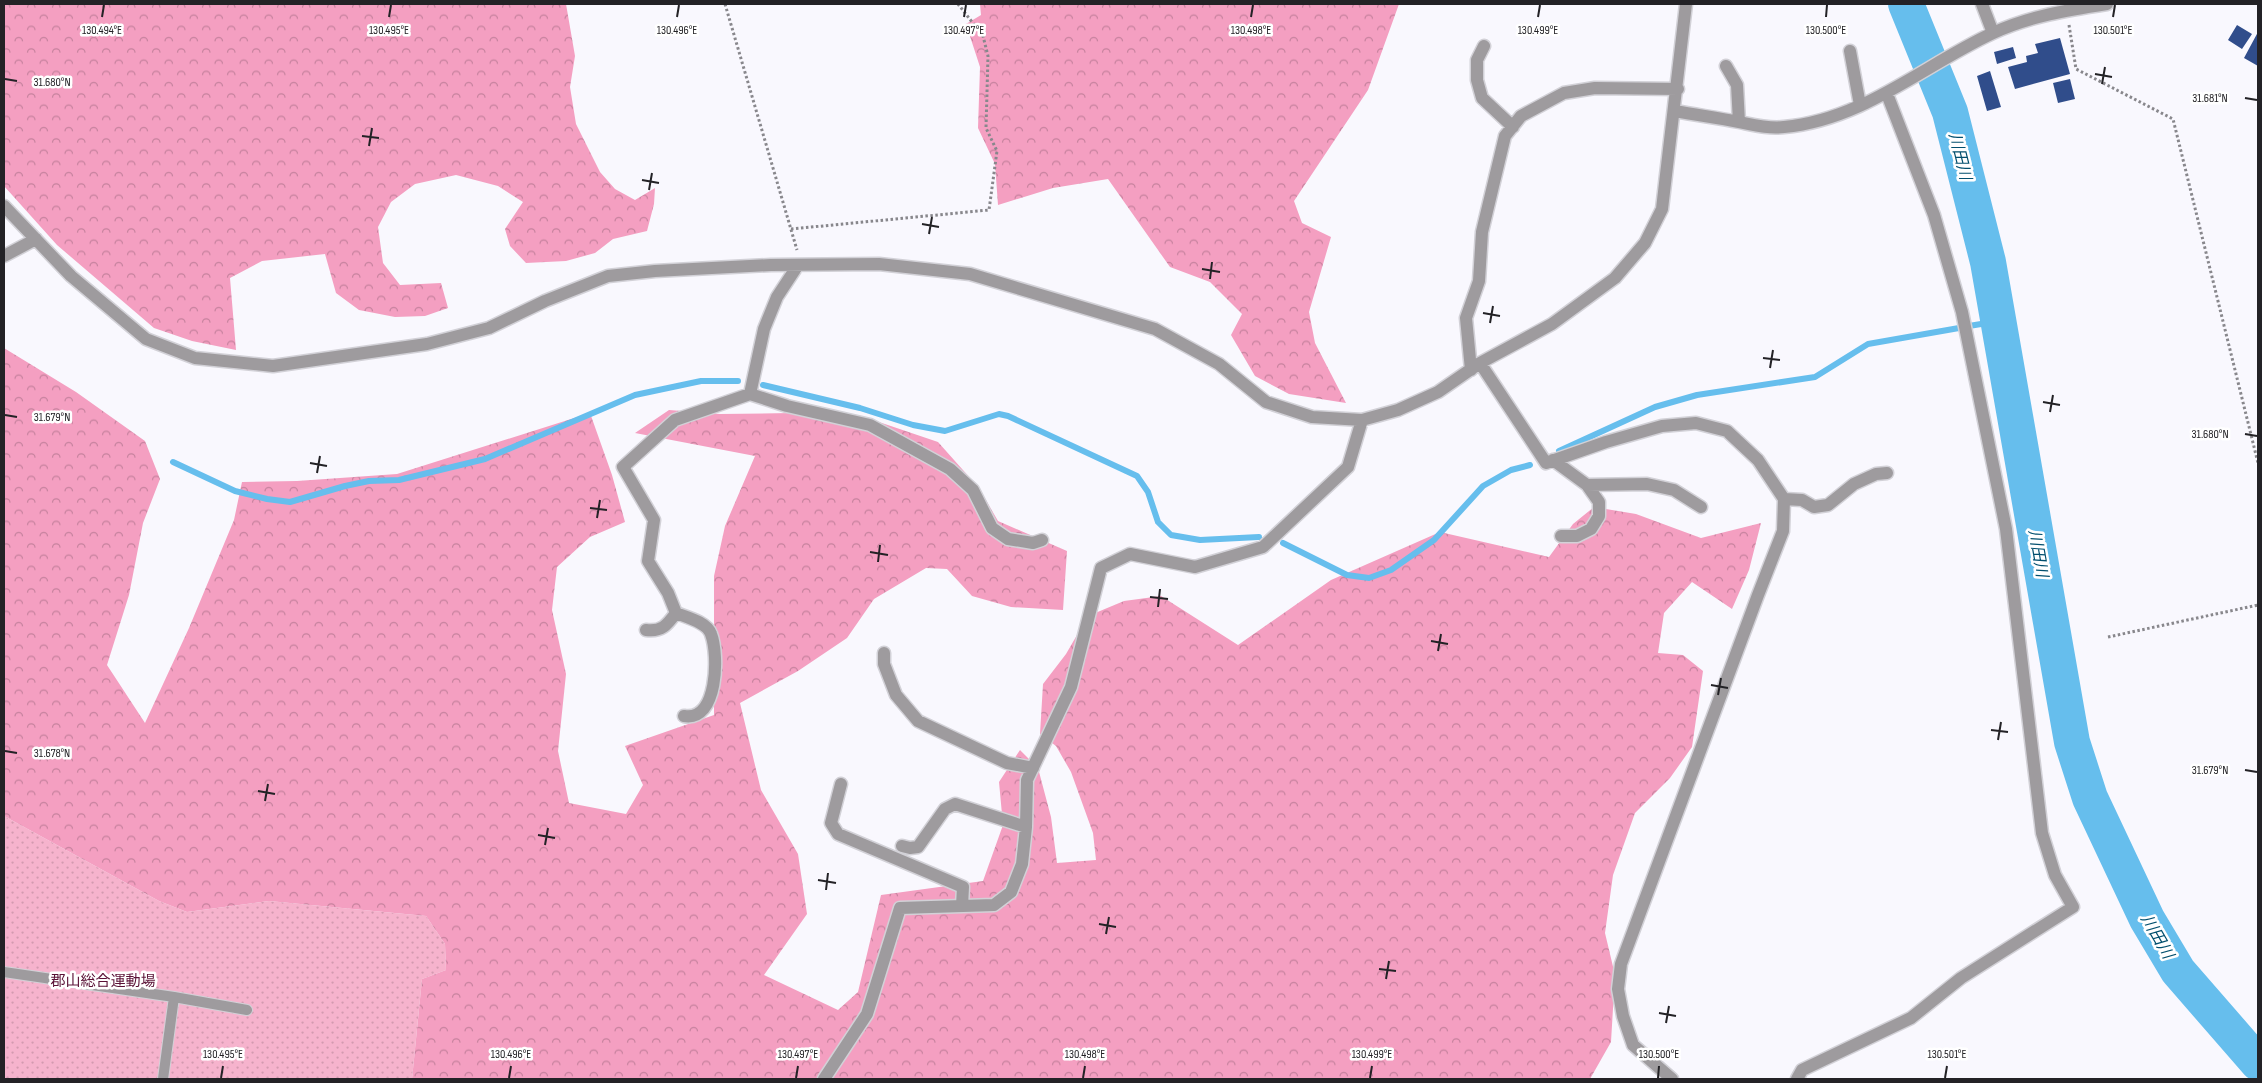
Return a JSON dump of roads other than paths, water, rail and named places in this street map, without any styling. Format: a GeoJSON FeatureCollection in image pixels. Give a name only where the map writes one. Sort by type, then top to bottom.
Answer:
{"type":"FeatureCollection","features":[{"type":"Feature","properties":{"kind":"street"},"geometry":{"type":"LineString","coordinates":[[4,206],[71,276],[146,339],[195,358],[274,366],[427,344],[480,330],[608,276],[655,271],[800,264],[879,264],[970,274],[1154,329],[1219,364],[1266,402],[1312,417],[1362,420],[1398,410],[1438,392],[1475,367],[1552,324],[1615,278],[1645,243],[1662,209],[1678,88],[1686,4]]}},
{"type":"Feature","properties":{"kind":"street"},"geometry":{"type":"LineString","coordinates":[[1982,4],[1993,33]]}},
{"type":"Feature","properties":{"kind":"street"},"geometry":{"type":"LineString","coordinates":[[1675,111],[1765,127],[1789,127],[1824,120],[1891,91],[1993,33],[2036,17],[2066,9],[2107,4]]}},
{"type":"Feature","properties":{"kind":"street"},"geometry":{"type":"LineString","coordinates":[[1484,46],[1477,60],[1477,80],[1482,98],[1513,127]]}},
{"type":"Feature","properties":{"kind":"street"},"geometry":{"type":"LineString","coordinates":[[1850,51],[1860,105]]}},
{"type":"Feature","properties":{"kind":"street"},"geometry":{"type":"LineString","coordinates":[[1726,66],[1737,85],[1739,122]]}},
{"type":"Feature","properties":{"kind":"street"},"geometry":{"type":"LineString","coordinates":[[1672,1079],[1633,1046],[1623,1016],[1618,989],[1621,964],[1758,595],[1784,532],[1784,499],[1758,460],[1727,431],[1696,423],[1662,426],[1606,442],[1546,463],[1475,367],[1466,318],[1479,281],[1482,232],[1505,136],[1521,116],[1564,93],[1595,88],[1678,88]]}},
{"type":"Feature","properties":{"kind":"street"},"geometry":{"type":"LineString","coordinates":[[1797,1079],[1802,1070],[1911,1018],[1961,978],[2073,907],[2055,874],[2042,833],[2006,529],[1962,312],[1934,215],[1891,91]]}},
{"type":"Feature","properties":{"kind":"street"},"geometry":{"type":"LineString","coordinates":[[4,256],[36,239]]}},
{"type":"Feature","properties":{"kind":"street"},"geometry":{"type":"LineString","coordinates":[[750,394],[764,329],[777,296],[800,264]]}},
{"type":"Feature","properties":{"kind":"street"},"geometry":{"type":"LineString","coordinates":[[684,716],[692,718],[698,715],[710,699],[715,683],[711,633],[703,624],[676,613],[668,593],[648,561],[654,520],[623,467],[675,420],[750,394],[787,406],[870,425],[950,469],[973,490],[992,528],[1008,539],[1033,543],[1042,540]]}},
{"type":"Feature","properties":{"kind":"street"},"geometry":{"type":"LineString","coordinates":[[824,1079],[867,1014],[900,908],[994,905],[1010,892],[1022,864],[1028,780],[1071,687],[1101,568],[1130,554],[1195,567],[1263,547],[1348,467],[1362,420]]}},
{"type":"Feature","properties":{"kind":"street"},"geometry":{"type":"LineString","coordinates":[[1553,460],[1587,484],[1600,502],[1600,516],[1591,529],[1577,536],[1561,536]]}},
{"type":"Feature","properties":{"kind":"street"},"geometry":{"type":"LineString","coordinates":[[1784,499],[1802,500],[1814,507],[1828,505],[1854,484],[1876,474],[1887,473]]}},
{"type":"Feature","properties":{"kind":"street"},"geometry":{"type":"LineString","coordinates":[[1587,484],[1647,484],[1674,490],[1701,507]]}},
{"type":"Feature","properties":{"kind":"street"},"geometry":{"type":"LineString","coordinates":[[646,630],[657,631],[666,626],[676,613]]}},
{"type":"Feature","properties":{"kind":"street"},"geometry":{"type":"LineString","coordinates":[[884,653],[884,664],[896,695],[918,721],[1007,763],[1033,768]]}},
{"type":"Feature","properties":{"kind":"street"},"geometry":{"type":"LineString","coordinates":[[841,784],[831,823],[838,834],[963,886],[962,906]]}},
{"type":"Feature","properties":{"kind":"street"},"geometry":{"type":"LineString","coordinates":[[902,846],[918,847],[945,809],[955,804],[1026,827]]}},
{"type":"Feature","properties":{"kind":"lane"},"geometry":{"type":"LineString","coordinates":[[4,972],[174,997],[247,1010]]}},
{"type":"Feature","properties":{"kind":"lane"},"geometry":{"type":"LineString","coordinates":[[163,1079],[174,997]]}},
{"type":"Feature","properties":{"kind":"waterway","name":"川田川"},"geometry":{"type":"LineString","coordinates":[[1906,4],[1950,112],[1988,262],[2072,742],[2090,798],[2147,919],[2178,971],[2258,1063]]}},
{"type":"Feature","properties":{"kind":"waterway"},"geometry":{"type":"LineString","coordinates":[[1969,326],[1999,321]]}},
{"type":"Feature","properties":{"kind":"waterway"},"geometry":{"type":"LineString","coordinates":[[1559,451],[1655,407],[1697,395],[1815,377],[1868,344],[1959,328]]}},
{"type":"Feature","properties":{"kind":"waterway"},"geometry":{"type":"LineString","coordinates":[[173,462],[235,491],[267,499],[290,502],[345,486],[369,481],[399,480],[485,459],[635,395],[701,381],[738,381]]}},
{"type":"Feature","properties":{"kind":"waterway"},"geometry":{"type":"LineString","coordinates":[[763,385],[860,408],[913,425],[945,431],[999,414],[1008,416],[1137,476],[1148,492],[1158,522],[1171,535],[1200,540],[1259,537]]}},
{"type":"Feature","properties":{"kind":"waterway"},"geometry":{"type":"LineString","coordinates":[[1283,543],[1347,575],[1369,578],[1391,570],[1434,540],[1483,486],[1511,470],[1530,465]]}},
{"type":"Feature","properties":{"kind":"park label","name":"郡山総合運動場"},"geometry":{"type":"Point","coordinates":[103,981]}}]}
